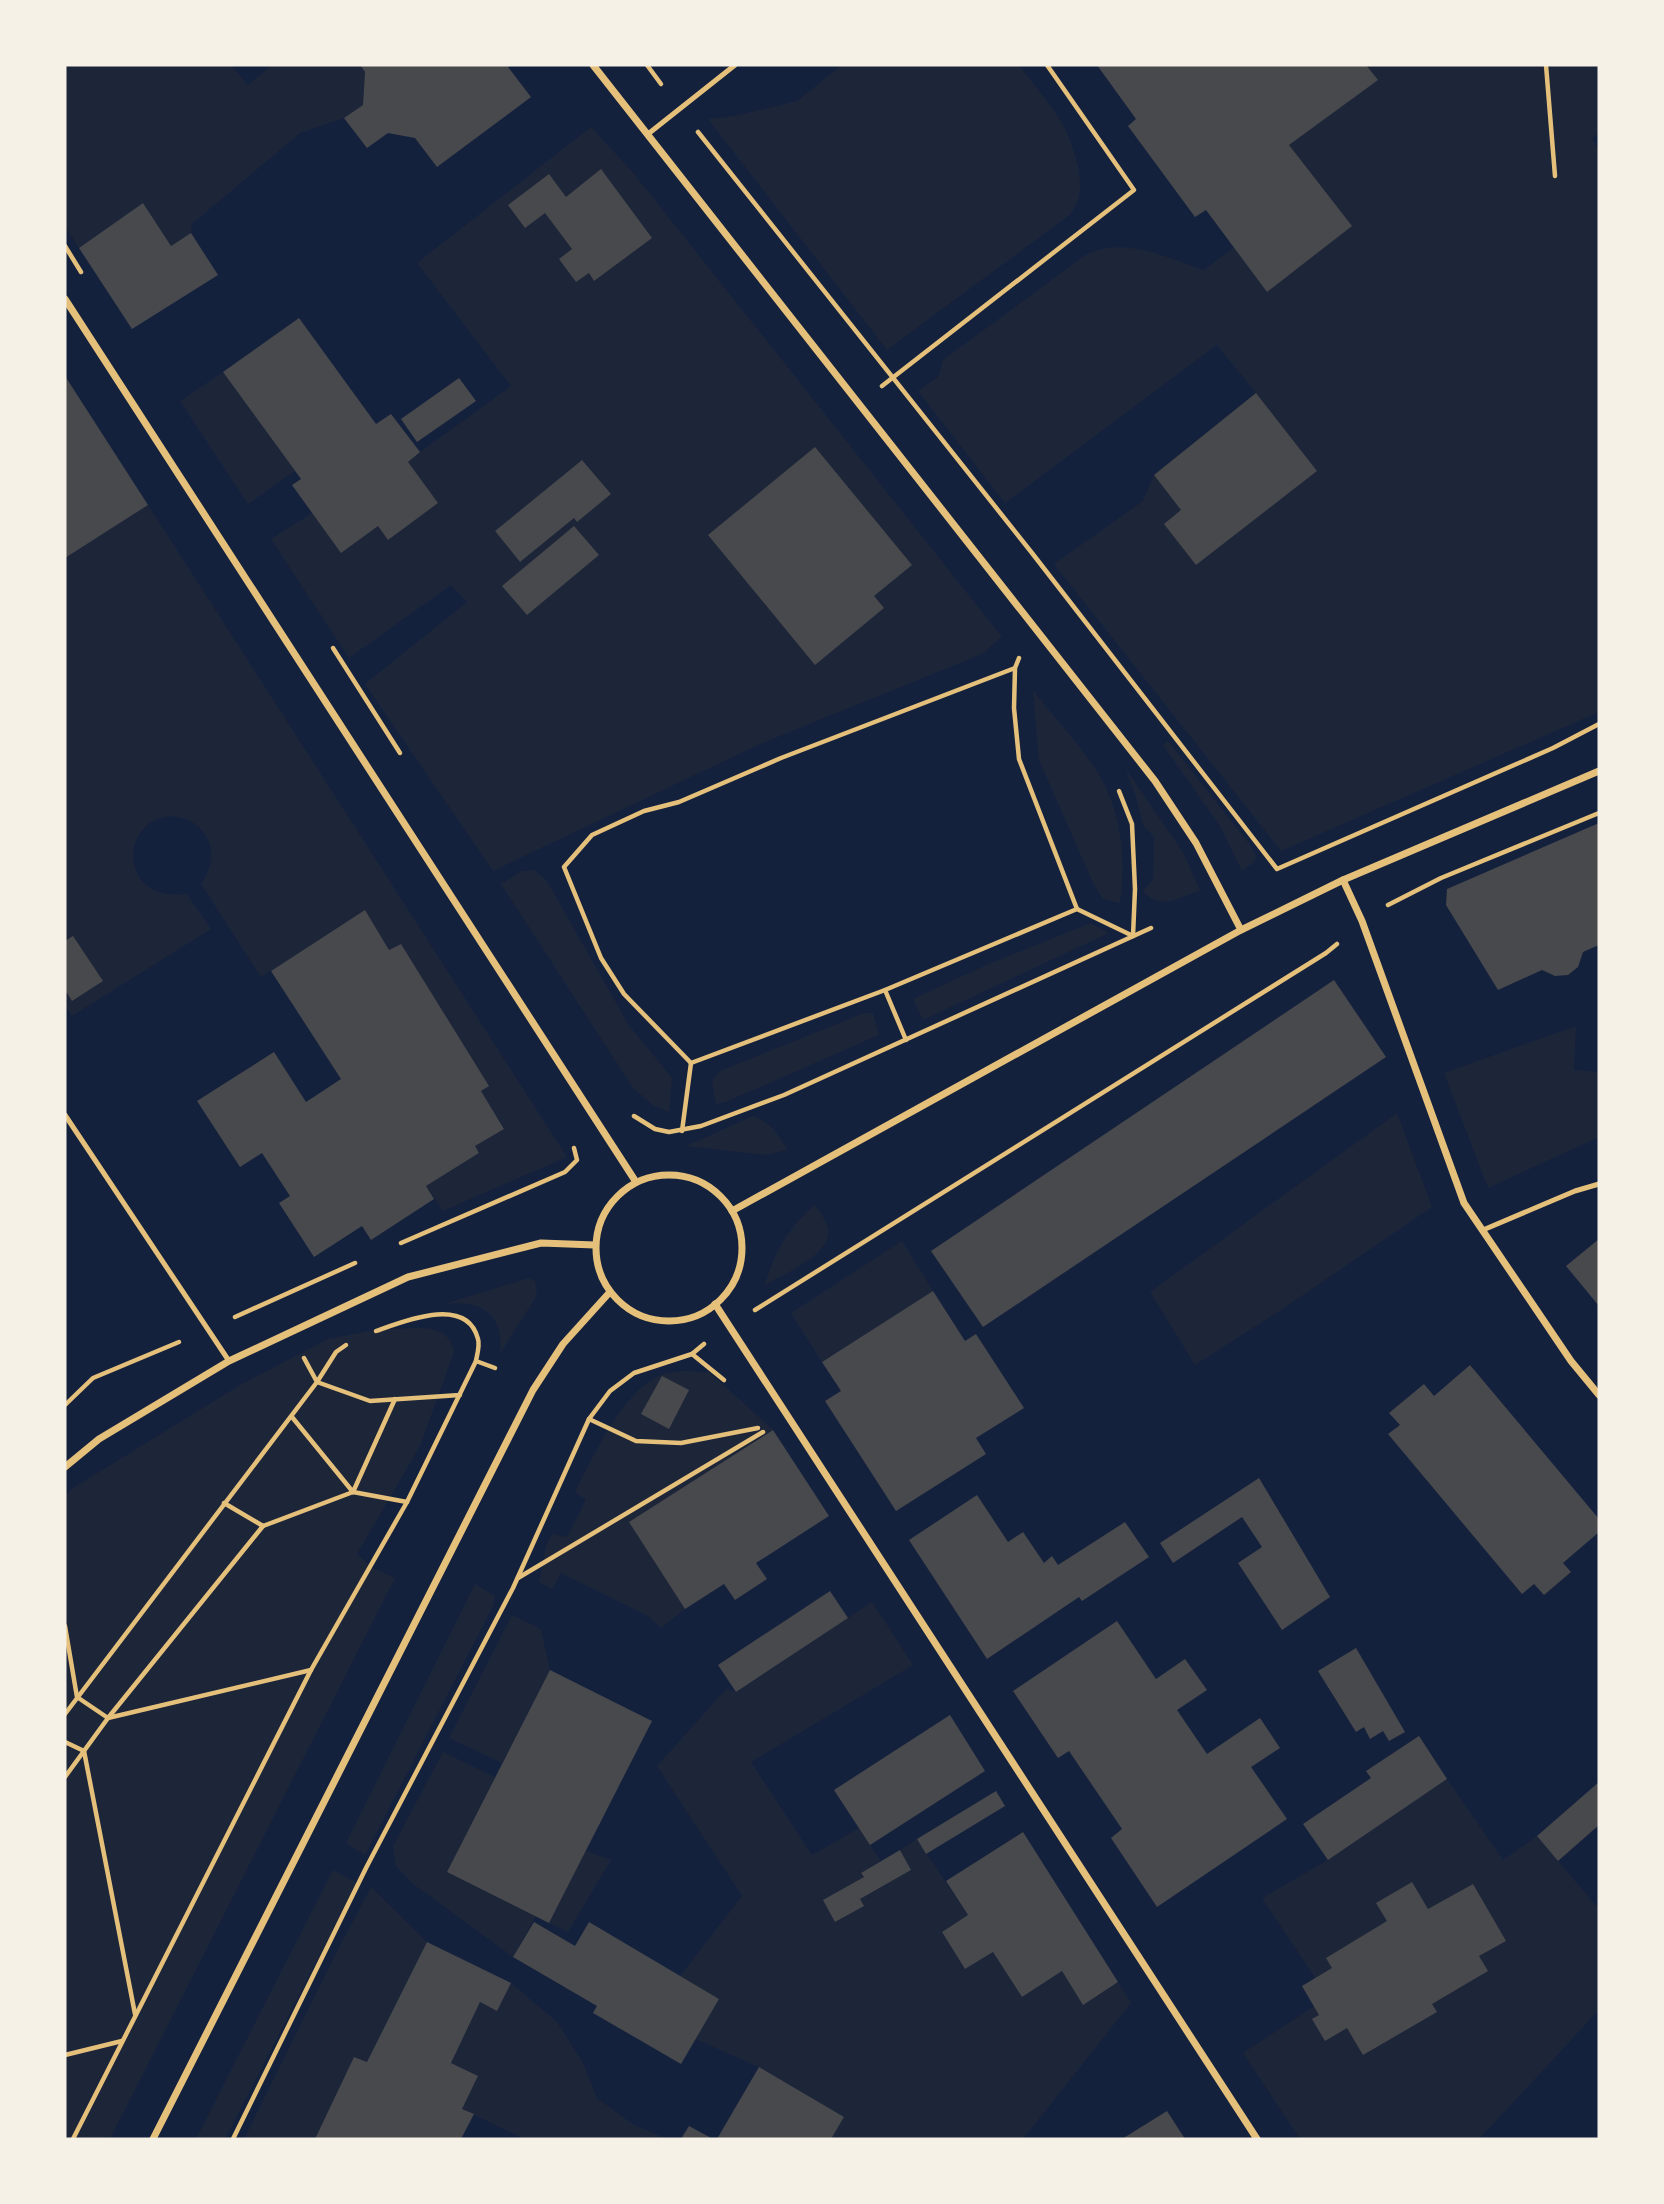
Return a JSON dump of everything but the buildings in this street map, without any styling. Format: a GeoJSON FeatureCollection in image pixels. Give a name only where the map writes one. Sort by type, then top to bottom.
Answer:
{"type":"FeatureCollection","features":[{"type":"Feature","properties":{"kind":"street"},"geometry":{"type":"LineString","coordinates":[[593,65],[1155,781],[1196,843],[1241,930]]}},
{"type":"Feature","properties":{"kind":"street"},"geometry":{"type":"LineString","coordinates":[[65,299],[636,1182]]}},
{"type":"Feature","properties":{"kind":"street"},"geometry":{"type":"LineString","coordinates":[[732,1211],[1241,930],[1343,880],[1599,771]]}},
{"type":"Feature","properties":{"kind":"street"},"geometry":{"type":"LineString","coordinates":[[1343,880],[1362,921],[1464,1203],[1571,1362],[1599,1395]]}},
{"type":"Feature","properties":{"kind":"street"},"geometry":{"type":"LineString","coordinates":[[663,1175],[697,1180],[722,1197],[732,1211],[741,1235],[740,1263],[733,1284],[715,1304],[697,1316],[674,1321],[649,1319],[626,1308],[609,1293],[597,1265],[595,1245],[610,1203],[636,1182],[663,1175]]}},
{"type":"Feature","properties":{"kind":"street"},"geometry":{"type":"LineString","coordinates":[[65,1467],[99,1439],[229,1361],[408,1277],[541,1243],[595,1245]]}},
{"type":"Feature","properties":{"kind":"street"},"geometry":{"type":"LineString","coordinates":[[153,2139],[533,1390],[562,1344],[609,1293]]}},
{"type":"Feature","properties":{"kind":"street"},"geometry":{"type":"LineString","coordinates":[[715,1304],[1257,2139]]}},
{"type":"Feature","properties":{"kind":"lane"},"geometry":{"type":"LineString","coordinates":[[648,134],[735,65]]}},
{"type":"Feature","properties":{"kind":"lane"},"geometry":{"type":"LineString","coordinates":[[65,1115],[229,1361]]}},
{"type":"Feature","properties":{"kind":"lane"},"geometry":{"type":"LineString","coordinates":[[1483,1230],[1575,1191],[1599,1184]]}},
{"type":"Feature","properties":{"kind":"path"},"geometry":{"type":"LineString","coordinates":[[647,65],[1277,869],[1553,748],[1599,724]]}},
{"type":"Feature","properties":{"kind":"path"},"geometry":{"type":"LineString","coordinates":[[859,405],[1134,190],[1047,65]]}},
{"type":"Feature","properties":{"kind":"path"},"geometry":{"type":"LineString","coordinates":[[1546,65],[1555,176]]}},
{"type":"Feature","properties":{"kind":"path"},"geometry":{"type":"LineString","coordinates":[[327,640],[402,755]]}},
{"type":"Feature","properties":{"kind":"path"},"geometry":{"type":"LineString","coordinates":[[1022,647],[1015,668],[1014,708],[1018,759],[1077,909],[1133,936]]}},
{"type":"Feature","properties":{"kind":"path"},"geometry":{"type":"LineString","coordinates":[[691,1063],[624,994],[601,958],[564,867],[592,835],[644,811],[679,802],[781,758],[1015,668]]}},
{"type":"Feature","properties":{"kind":"path"},"geometry":{"type":"LineString","coordinates":[[233,2139],[366,1868],[517,1578],[589,1419],[610,1391],[634,1373],[692,1354],[729,1326],[1326,953],[1362,921],[1385,906],[1441,878],[1599,813]]}},
{"type":"Feature","properties":{"kind":"path"},"geometry":{"type":"LineString","coordinates":[[691,1063],[885,990],[1077,909]]}},
{"type":"Feature","properties":{"kind":"path"},"geometry":{"type":"LineString","coordinates":[[629,1110],[636,1118],[655,1129],[682,1131],[701,1126],[784,1095],[1151,928]]}},
{"type":"Feature","properties":{"kind":"path"},"geometry":{"type":"LineString","coordinates":[[885,990],[906,1040]]}},
{"type":"Feature","properties":{"kind":"path"},"geometry":{"type":"LineString","coordinates":[[682,1131],[691,1063]]}},
{"type":"Feature","properties":{"kind":"path"},"geometry":{"type":"LineString","coordinates":[[396,1245],[565,1172],[578,1160],[573,1148]]}},
{"type":"Feature","properties":{"kind":"path"},"geometry":{"type":"LineString","coordinates":[[65,1405],[93,1378],[357,1262]]}},
{"type":"Feature","properties":{"kind":"path"},"geometry":{"type":"LineString","coordinates":[[73,2139],[311,1670],[407,1502],[476,1361],[479,1340],[470,1324],[453,1313],[425,1316],[367,1334]]}},
{"type":"Feature","properties":{"kind":"path"},"geometry":{"type":"LineString","coordinates":[[290,1332],[317,1382],[370,1401],[460,1395]]}},
{"type":"Feature","properties":{"kind":"path"},"geometry":{"type":"LineString","coordinates":[[65,1714],[291,1417],[335,1352],[350,1342]]}},
{"type":"Feature","properties":{"kind":"path"},"geometry":{"type":"LineString","coordinates":[[476,1361],[495,1367]]}},
{"type":"Feature","properties":{"kind":"path"},"geometry":{"type":"LineString","coordinates":[[353,1492],[395,1399]]}},
{"type":"Feature","properties":{"kind":"path"},"geometry":{"type":"LineString","coordinates":[[291,1417],[353,1492]]}},
{"type":"Feature","properties":{"kind":"path"},"geometry":{"type":"LineString","coordinates":[[589,1419],[636,1441],[681,1443],[764,1427]]}},
{"type":"Feature","properties":{"kind":"path"},"geometry":{"type":"LineString","coordinates":[[517,1578],[775,1426]]}},
{"type":"Feature","properties":{"kind":"path"},"geometry":{"type":"LineString","coordinates":[[65,1777],[108,1718],[263,1526],[353,1492],[407,1502]]}},
{"type":"Feature","properties":{"kind":"path"},"geometry":{"type":"LineString","coordinates":[[224,1503],[263,1526]]}},
{"type":"Feature","properties":{"kind":"path"},"geometry":{"type":"LineString","coordinates":[[65,1626],[77,1698],[108,1718],[311,1670]]}},
{"type":"Feature","properties":{"kind":"path"},"geometry":{"type":"LineString","coordinates":[[65,1742],[83,1751]]}},
{"type":"Feature","properties":{"kind":"path"},"geometry":{"type":"LineString","coordinates":[[83,1751],[135,2014]]}},
{"type":"Feature","properties":{"kind":"path"},"geometry":{"type":"LineString","coordinates":[[65,2055],[123,2041]]}},
{"type":"Feature","properties":{"kind":"shaded area"},"geometry":{"type":"Polygon","coordinates":[[[65,65],[231,65],[248,85],[272,65],[360,65],[365,72],[363,105],[344,118],[300,133],[192,224],[191,233],[171,246],[143,203],[79,248],[65,226],[65,65]]]}},
{"type":"Feature","properties":{"kind":"shaded area"},"geometry":{"type":"Polygon","coordinates":[[[842,65],[1019,65],[1063,125],[1080,176],[1079,198],[1068,216],[887,350],[708,119],[735,116],[797,101],[842,65]]]}},
{"type":"Feature","properties":{"kind":"shaded area"},"geometry":{"type":"Polygon","coordinates":[[[1366,65],[1599,65],[1599,133],[1592,138],[1599,152],[1599,712],[1281,851],[1054,564],[1143,501],[1154,475],[1256,393],[1217,345],[1005,503],[918,391],[939,376],[943,360],[1084,256],[1099,250],[1114,247],[1144,250],[1204,270],[1234,247],[1267,292],[1289,145],[1377,80],[1366,65]]]}},
{"type":"Feature","properties":{"kind":"shaded area"},"geometry":{"type":"Polygon","coordinates":[[[591,127],[635,175],[1002,637],[982,654],[760,744],[493,871],[365,684],[467,602],[451,585],[349,658],[271,539],[420,452],[511,386],[417,263],[591,127]],[[582,460],[495,531],[520,562],[574,518],[577,521],[610,494],[582,460]]]}},
{"type":"Feature","properties":{"kind":"shaded area"},"geometry":{"type":"Polygon","coordinates":[[[223,372],[295,471],[248,504],[180,401],[223,372]]]}},
{"type":"Feature","properties":{"kind":"shaded area"},"geometry":{"type":"Polygon","coordinates":[[[148,505],[567,1157],[443,1211],[426,1186],[479,1153],[475,1146],[504,1128],[481,1091],[488,1086],[401,944],[389,950],[365,911],[261,977],[201,884],[210,864],[210,846],[203,832],[191,822],[177,817],[161,818],[147,826],[134,846],[135,868],[143,883],[154,890],[173,895],[187,894],[211,929],[72,1016],[65,1006],[65,558],[148,505]]]}},
{"type":"Feature","properties":{"kind":"shaded area"},"geometry":{"type":"Polygon","coordinates":[[[1033,691],[1090,761],[1112,802],[1122,852],[1120,903],[1103,899],[1094,885],[1039,760],[1033,691]]]}},
{"type":"Feature","properties":{"kind":"shaded area"},"geometry":{"type":"Polygon","coordinates":[[[1168,741],[1250,845],[1256,856],[1254,862],[1242,871],[1220,826],[1163,745],[1168,741]]]}},
{"type":"Feature","properties":{"kind":"shaded area"},"geometry":{"type":"Polygon","coordinates":[[[1125,768],[1184,854],[1200,890],[1163,902],[1149,897],[1143,891],[1153,880],[1154,837],[1143,825],[1125,768]]]}},
{"type":"Feature","properties":{"kind":"shaded area"},"geometry":{"type":"Polygon","coordinates":[[[534,870],[547,881],[628,1024],[672,1078],[669,1112],[654,1106],[633,1088],[501,884],[522,871],[534,870]]]}},
{"type":"Feature","properties":{"kind":"shaded area"},"geometry":{"type":"Polygon","coordinates":[[[1091,923],[1109,933],[923,1020],[913,999],[984,966],[1091,923]]]}},
{"type":"Feature","properties":{"kind":"shaded area"},"geometry":{"type":"Polygon","coordinates":[[[864,1013],[873,1013],[879,1035],[716,1104],[712,1081],[720,1071],[864,1013]]]}},
{"type":"Feature","properties":{"kind":"shaded area"},"geometry":{"type":"Polygon","coordinates":[[[1576,1026],[1574,1070],[1599,1072],[1599,1137],[1488,1188],[1444,1073],[1576,1026]]]}},
{"type":"Feature","properties":{"kind":"shaded area"},"geometry":{"type":"Polygon","coordinates":[[[1397,1113],[1432,1207],[1195,1365],[1150,1292],[1397,1113]]]}},
{"type":"Feature","properties":{"kind":"shaded area"},"geometry":{"type":"Polygon","coordinates":[[[753,1116],[773,1129],[787,1150],[766,1155],[686,1146],[753,1116]]]}},
{"type":"Feature","properties":{"kind":"shaded area"},"geometry":{"type":"Polygon","coordinates":[[[815,1205],[828,1229],[823,1247],[806,1262],[765,1285],[784,1241],[797,1222],[815,1205]]]}},
{"type":"Feature","properties":{"kind":"shaded area"},"geometry":{"type":"Polygon","coordinates":[[[902,1241],[933,1291],[822,1362],[791,1313],[902,1241]]]}},
{"type":"Feature","properties":{"kind":"shaded area"},"geometry":{"type":"Polygon","coordinates":[[[529,1278],[535,1281],[537,1295],[500,1354],[498,1328],[487,1312],[467,1304],[441,1305],[529,1278]]]}},
{"type":"Feature","properties":{"kind":"shaded area"},"geometry":{"type":"Polygon","coordinates":[[[421,1328],[443,1334],[450,1341],[454,1352],[420,1446],[357,1554],[373,1568],[395,1578],[110,2139],[65,2139],[65,1496],[73,1488],[240,1385],[328,1339],[381,1329],[421,1328]]]}},
{"type":"Feature","properties":{"kind":"shaded area"},"geometry":{"type":"Polygon","coordinates":[[[709,1372],[773,1430],[630,1522],[685,1609],[661,1628],[648,1616],[561,1573],[552,1589],[539,1582],[546,1546],[552,1534],[567,1537],[586,1500],[575,1492],[611,1425],[635,1394],[649,1382],[663,1374],[709,1372]]]}},
{"type":"Feature","properties":{"kind":"shaded area"},"geometry":{"type":"Polygon","coordinates":[[[475,1584],[495,1596],[493,1606],[365,1855],[346,1843],[475,1584]]]}},
{"type":"Feature","properties":{"kind":"shaded area"},"geometry":{"type":"Polygon","coordinates":[[[872,1602],[913,1665],[751,1762],[812,1855],[859,1828],[881,1861],[861,1873],[864,1877],[835,1922],[863,1906],[860,1899],[911,1870],[900,1850],[917,1839],[968,1915],[942,1932],[965,1969],[993,1952],[1022,1997],[1062,1971],[1083,2004],[1118,1982],[1131,2003],[1023,2139],[831,2139],[844,2117],[759,2067],[695,2039],[719,1999],[680,1976],[742,1896],[657,1766],[726,1689],[736,1692],[872,1602]]]}},
{"type":"Feature","properties":{"kind":"shaded area"},"geometry":{"type":"Polygon","coordinates":[[[512,1615],[541,1629],[550,1670],[502,1763],[449,1738],[512,1615]]]}},
{"type":"Feature","properties":{"kind":"shaded area"},"geometry":{"type":"Polygon","coordinates":[[[443,1752],[495,1777],[447,1872],[536,1916],[513,1957],[413,1884],[396,1866],[393,1846],[443,1752]]]}},
{"type":"Feature","properties":{"kind":"shaded area"},"geometry":{"type":"Polygon","coordinates":[[[1447,1779],[1503,1860],[1537,1836],[1599,1909],[1599,2010],[1479,2139],[1300,2139],[1243,2053],[1328,1997],[1262,1898],[1328,1860],[1447,1779]]]}},
{"type":"Feature","properties":{"kind":"shaded area"},"geometry":{"type":"Polygon","coordinates":[[[586,1851],[611,1860],[568,1932],[549,1923],[586,1851]]]}},
{"type":"Feature","properties":{"kind":"shaded area"},"geometry":{"type":"Polygon","coordinates":[[[333,1870],[357,1883],[225,2139],[196,2139],[333,1870]]]}},
{"type":"Feature","properties":{"kind":"shaded area"},"geometry":{"type":"Polygon","coordinates":[[[371,1887],[427,1942],[367,2062],[354,2057],[315,2139],[244,2139],[334,1957],[371,1887]]]}},
{"type":"Feature","properties":{"kind":"shaded area"},"geometry":{"type":"Polygon","coordinates":[[[511,1983],[557,2022],[583,2063],[597,2098],[634,2125],[668,2139],[524,2139],[462,2109],[478,2076],[451,2063],[480,2002],[497,2011],[511,1983]]]}}]}
